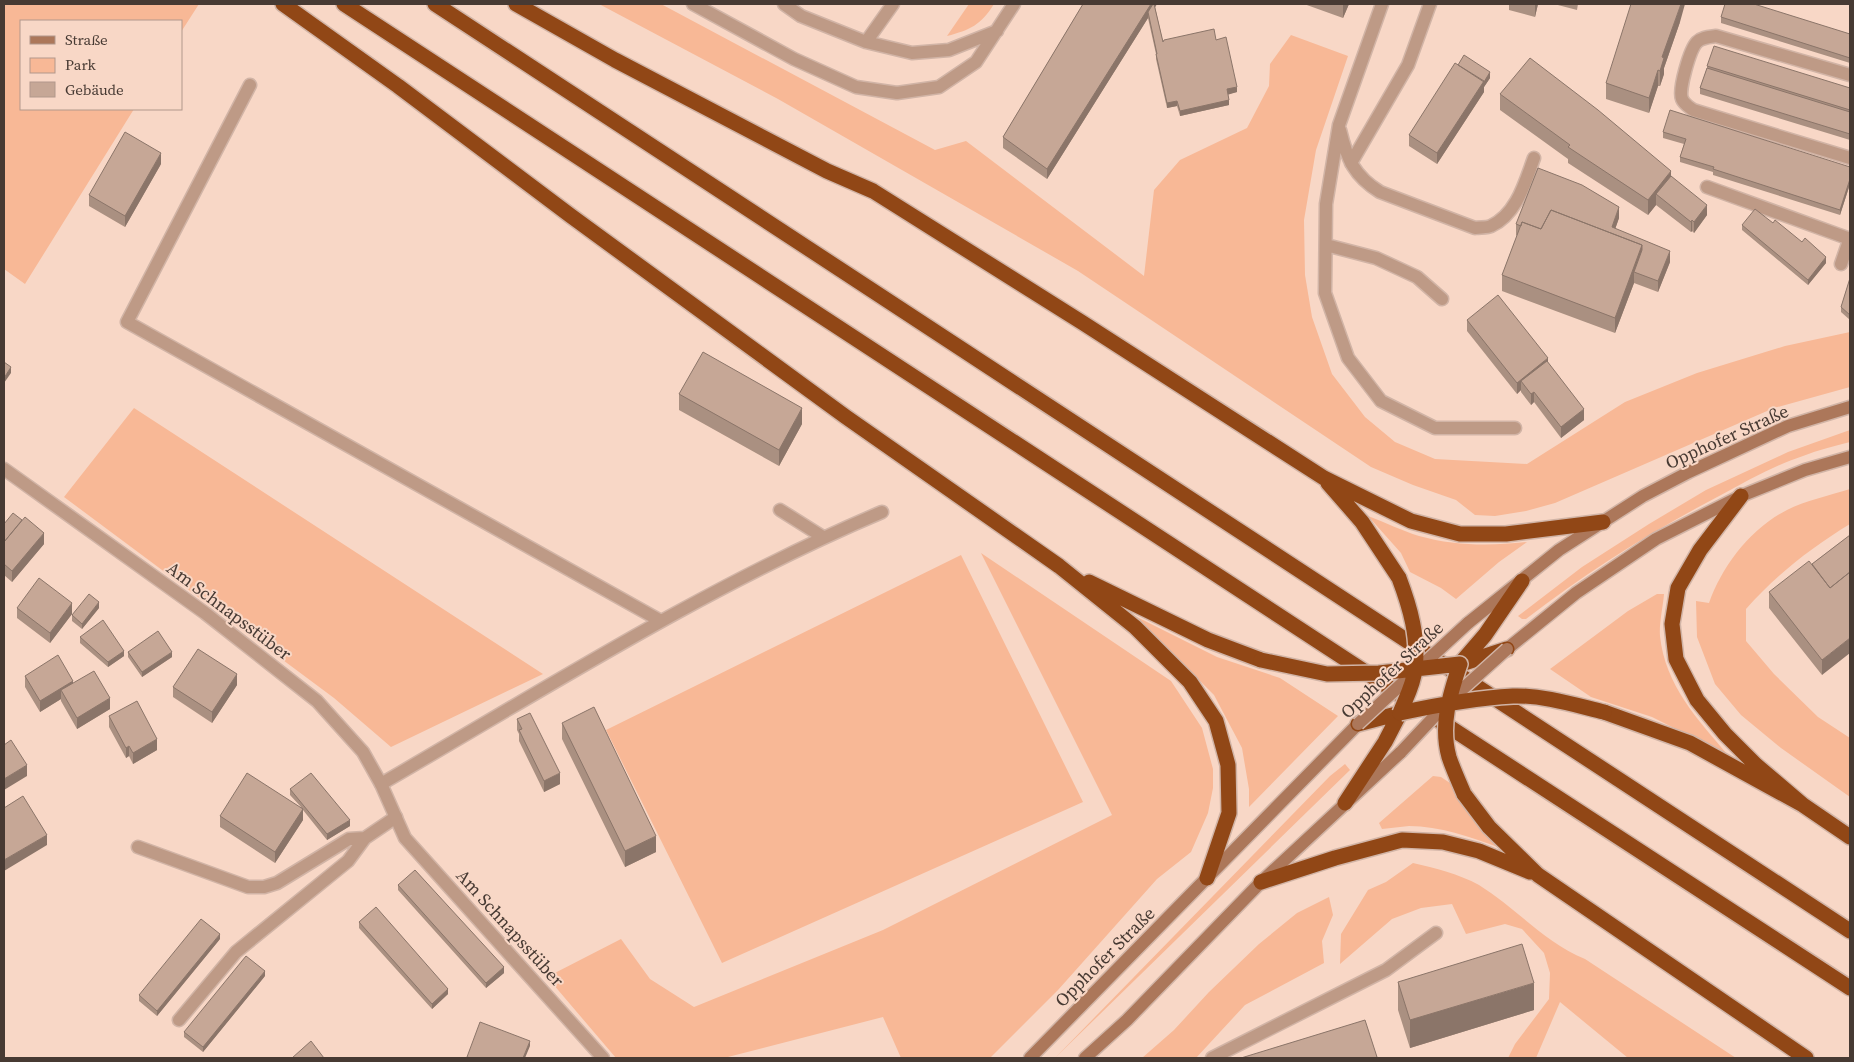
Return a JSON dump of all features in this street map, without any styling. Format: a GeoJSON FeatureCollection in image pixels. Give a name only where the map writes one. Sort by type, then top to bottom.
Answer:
{"type":"FeatureCollection","features":[{"type":"Feature","properties":{"kind":"highway"},"geometry":{"type":"LineString","coordinates":[[283,4],[398,86],[571,216],[846,417],[1058,566],[1148,640],[1190,682],[1216,721],[1228,765],[1229,813],[1207,878]]}},
{"type":"Feature","properties":{"kind":"highway"},"geometry":{"type":"LineString","coordinates":[[344,4],[1850,988]]}},
{"type":"Feature","properties":{"kind":"highway"},"geometry":{"type":"LineString","coordinates":[[435,4],[1850,931]]}},
{"type":"Feature","properties":{"kind":"highway"},"geometry":{"type":"LineString","coordinates":[[516,4],[624,65],[827,171],[873,191],[1324,478],[1411,522],[1460,534],[1506,534],[1603,522]]}},
{"type":"Feature","properties":{"kind":"highway"},"geometry":{"type":"LineString","coordinates":[[1324,478],[1362,522],[1399,578],[1411,610],[1414,635],[1415,670],[1400,713],[1385,742],[1345,802]]}},
{"type":"Feature","properties":{"kind":"highway"},"geometry":{"type":"LineString","coordinates":[[1741,496],[1700,550],[1678,588],[1672,624],[1676,659],[1697,700],[1725,734],[1803,806]]}},
{"type":"Feature","properties":{"kind":"highway"},"geometry":{"type":"LineString","coordinates":[[1058,566],[1137,607],[1208,640],[1261,660],[1327,674],[1379,673],[1460,664],[1507,648]]}},
{"type":"Feature","properties":{"kind":"highway"},"geometry":{"type":"LineString","coordinates":[[1522,582],[1485,635],[1460,664],[1447,703],[1446,740],[1449,757],[1464,794],[1489,827],[1538,875],[1806,1058]]}},
{"type":"Feature","properties":{"kind":"highway"},"geometry":{"type":"LineString","coordinates":[[1358,724],[1447,703],[1524,697],[1546,699],[1604,712],[1690,743],[1803,806],[1850,837]]}},
{"type":"Feature","properties":{"kind":"highway"},"geometry":{"type":"LineString","coordinates":[[1261,882],[1335,858],[1402,840],[1443,842],[1479,851],[1538,875]]}},
{"type":"Feature","properties":{"kind":"street"},"geometry":{"type":"LineString","coordinates":[[693,4],[794,59],[856,87],[897,93],[939,86],[976,62],[1014,4]]}},
{"type":"Feature","properties":{"kind":"street"},"geometry":{"type":"LineString","coordinates":[[784,4],[802,16],[866,42],[912,53],[949,50],[997,31]]}},
{"type":"Feature","properties":{"kind":"street"},"geometry":{"type":"LineString","coordinates":[[866,42],[893,4]]}},
{"type":"Feature","properties":{"kind":"street"},"geometry":{"type":"LineString","coordinates":[[1382,4],[1339,125],[1326,204],[1325,293],[1348,358],[1380,401],[1435,428],[1516,428]]}},
{"type":"Feature","properties":{"kind":"street"},"geometry":{"type":"LineString","coordinates":[[1351,163],[1408,65],[1430,4]]}},
{"type":"Feature","properties":{"kind":"street"},"geometry":{"type":"LineString","coordinates":[[1850,75],[1716,36],[1705,37],[1697,42],[1692,51],[1680,89],[1681,98],[1693,110],[1850,158]]}},
{"type":"Feature","properties":{"kind":"street"},"geometry":{"type":"LineString","coordinates":[[250,85],[128,322],[661,621]]}},
{"type":"Feature","properties":{"kind":"street"},"geometry":{"type":"LineString","coordinates":[[1339,125],[1344,148],[1351,163],[1359,176],[1380,192],[1475,228],[1490,226],[1504,216],[1519,197],[1534,158]]}},
{"type":"Feature","properties":{"kind":"street"},"geometry":{"type":"LineString","coordinates":[[1707,187],[1850,239],[1841,264]]}},
{"type":"Feature","properties":{"kind":"street"},"geometry":{"type":"LineString","coordinates":[[1326,245],[1376,258],[1417,277],[1442,299]]}},
{"type":"Feature","properties":{"kind":"street","name":"Opphofer Straße"},"geometry":{"type":"LineString","coordinates":[[1030,1058],[1358,724],[1468,623],[1522,582],[1559,550],[1643,496],[1689,472],[1788,426],[1850,407]]}},
{"type":"Feature","properties":{"kind":"street"},"geometry":{"type":"LineString","coordinates":[[1085,1058],[1127,1020],[1261,882],[1401,752],[1447,703],[1507,648],[1576,593],[1656,539],[1741,496],[1805,470],[1850,457]]}},
{"type":"Feature","properties":{"kind":"street","name":"Am Schnapsstüber"},"geometry":{"type":"LineString","coordinates":[[4,469],[205,614],[317,701],[363,752],[381,784],[406,838],[602,1058]]}},
{"type":"Feature","properties":{"kind":"street"},"geometry":{"type":"LineString","coordinates":[[780,510],[823,537]]}},
{"type":"Feature","properties":{"kind":"street"},"geometry":{"type":"LineString","coordinates":[[381,784],[661,621],[823,537],[882,512]]}},
{"type":"Feature","properties":{"kind":"street"},"geometry":{"type":"LineString","coordinates":[[179,1020],[236,952],[348,861],[365,838],[396,817]]}},
{"type":"Feature","properties":{"kind":"street"},"geometry":{"type":"LineString","coordinates":[[138,847],[248,886],[264,887],[277,883],[349,839],[365,838]]}},
{"type":"Feature","properties":{"kind":"street"},"geometry":{"type":"LineString","coordinates":[[1212,1058],[1386,970],[1436,933]]}},
{"type":"Feature","properties":{"kind":"green space"},"geometry":{"type":"Polygon","coordinates":[[[4,4],[199,4],[182,30],[182,20],[20,20],[20,110],[133,110],[25,284],[4,269],[4,4]]]}},
{"type":"Feature","properties":{"kind":"green space"},"geometry":{"type":"Polygon","coordinates":[[[599,4],[661,4],[935,150],[966,141],[1144,276],[1154,190],[1180,160],[1247,128],[1269,86],[1270,64],[1291,35],[1348,56],[1316,150],[1304,220],[1305,275],[1312,317],[1332,374],[1365,417],[1395,442],[1435,459],[1527,464],[1625,402],[1697,373],[1785,346],[1850,332],[1850,387],[1774,408],[1555,503],[1526,511],[1495,516],[1475,515],[1456,500],[1413,485],[1371,467],[1078,271],[778,99],[599,4]]]}},
{"type":"Feature","properties":{"kind":"green space"},"geometry":{"type":"Polygon","coordinates":[[[969,4],[994,4],[974,26],[947,36],[969,4]]]}},
{"type":"Feature","properties":{"kind":"green space"},"geometry":{"type":"Polygon","coordinates":[[[134,408],[543,674],[391,747],[334,698],[64,497],[134,408]]]}},
{"type":"Feature","properties":{"kind":"green space"},"geometry":{"type":"Polygon","coordinates":[[[1850,430],[1850,442],[1793,460],[1751,479],[1670,523],[1620,553],[1526,619],[1518,616],[1582,567],[1706,490],[1788,452],[1850,430]]]}},
{"type":"Feature","properties":{"kind":"green space"},"geometry":{"type":"Polygon","coordinates":[[[1850,489],[1850,524],[1795,562],[1746,609],[1746,641],[1774,674],[1818,717],[1850,738],[1850,797],[1781,748],[1741,715],[1715,684],[1697,637],[1696,601],[1709,603],[1730,562],[1739,549],[1761,527],[1787,510],[1801,504],[1850,489]]]}},
{"type":"Feature","properties":{"kind":"green space"},"geometry":{"type":"Polygon","coordinates":[[[1368,516],[1413,534],[1446,542],[1500,544],[1527,542],[1499,562],[1456,599],[1441,588],[1410,572],[1401,553],[1368,516]]]}},
{"type":"Feature","properties":{"kind":"green space"},"geometry":{"type":"Polygon","coordinates":[[[981,553],[1171,681],[1202,728],[1213,769],[1213,788],[1208,813],[1191,852],[1157,879],[1058,990],[990,1058],[901,1058],[883,1017],[724,1058],[616,1058],[547,977],[621,939],[650,979],[694,1007],[883,930],[1112,815],[981,553]]]}},
{"type":"Feature","properties":{"kind":"green space"},"geometry":{"type":"Polygon","coordinates":[[[961,555],[1083,802],[722,963],[606,730],[961,555]]]}},
{"type":"Feature","properties":{"kind":"green space"},"geometry":{"type":"Polygon","coordinates":[[[1657,594],[1664,594],[1660,636],[1663,654],[1676,686],[1705,729],[1728,755],[1652,717],[1591,697],[1550,669],[1628,611],[1657,594]]]}},
{"type":"Feature","properties":{"kind":"green space"},"geometry":{"type":"Polygon","coordinates":[[[1135,616],[1217,657],[1280,678],[1338,716],[1249,807],[1249,789],[1242,748],[1214,695],[1135,616]]]}},
{"type":"Feature","properties":{"kind":"green space"},"geometry":{"type":"Polygon","coordinates":[[[1345,764],[1350,770],[1055,1058],[1330,776],[1345,764]]]}},
{"type":"Feature","properties":{"kind":"green space"},"geometry":{"type":"Polygon","coordinates":[[[1433,776],[1441,777],[1450,783],[1464,806],[1498,847],[1466,836],[1421,826],[1382,829],[1379,823],[1433,776]]]}},
{"type":"Feature","properties":{"kind":"green space"},"geometry":{"type":"Polygon","coordinates":[[[1413,863],[1438,869],[1479,885],[1556,944],[1585,959],[1736,1058],[1628,1058],[1560,1002],[1536,1058],[1508,1058],[1515,1044],[1549,999],[1550,973],[1544,953],[1522,929],[1505,924],[1466,934],[1452,904],[1421,908],[1392,919],[1340,964],[1341,934],[1368,890],[1386,882],[1413,863]]]}},
{"type":"Feature","properties":{"kind":"green space"},"geometry":{"type":"Polygon","coordinates":[[[1329,897],[1333,915],[1322,941],[1324,963],[1245,1005],[1196,1058],[1142,1058],[1174,1030],[1209,992],[1259,944],[1297,913],[1329,897]]]}},
{"type":"Feature","properties":{"kind":"building"},"geometry":{"type":"Polygon","coordinates":[[[1083,4],[1151,4],[1047,169],[1003,137],[1083,4]]]}},
{"type":"Feature","properties":{"kind":"building"},"geometry":{"type":"Polygon","coordinates":[[[1153,4],[1163,42],[1164,40],[1214,29],[1216,40],[1226,37],[1237,87],[1227,89],[1229,100],[1180,111],[1177,101],[1167,103],[1148,12],[1153,4]]]}},
{"type":"Feature","properties":{"kind":"building"},"geometry":{"type":"Polygon","coordinates":[[[1631,4],[1681,4],[1662,57],[1664,58],[1660,71],[1658,70],[1649,98],[1606,83],[1631,4]]]}},
{"type":"Feature","properties":{"kind":"building"},"geometry":{"type":"Polygon","coordinates":[[[1725,4],[1754,4],[1850,34],[1850,58],[1721,17],[1725,4]]]}},
{"type":"Feature","properties":{"kind":"building"},"geometry":{"type":"Polygon","coordinates":[[[1714,46],[1850,88],[1850,110],[1707,66],[1714,46]]]}},
{"type":"Feature","properties":{"kind":"building"},"geometry":{"type":"Polygon","coordinates":[[[1464,55],[1490,72],[1484,82],[1458,65],[1464,55]]]}},
{"type":"Feature","properties":{"kind":"building"},"geometry":{"type":"Polygon","coordinates":[[[1530,58],[1598,110],[1671,171],[1648,200],[1568,147],[1570,145],[1500,94],[1530,58]]]}},
{"type":"Feature","properties":{"kind":"building"},"geometry":{"type":"Polygon","coordinates":[[[1455,63],[1484,81],[1437,153],[1409,135],[1455,63]]]}},
{"type":"Feature","properties":{"kind":"building"},"geometry":{"type":"Polygon","coordinates":[[[1707,68],[1850,112],[1850,134],[1700,88],[1707,68]]]}},
{"type":"Feature","properties":{"kind":"building"},"geometry":{"type":"Polygon","coordinates":[[[1670,110],[1850,167],[1850,179],[1840,210],[1680,157],[1686,139],[1663,132],[1670,110]]]}},
{"type":"Feature","properties":{"kind":"building"},"geometry":{"type":"Polygon","coordinates":[[[125,132],[161,153],[125,216],[89,195],[125,132]]]}},
{"type":"Feature","properties":{"kind":"building"},"geometry":{"type":"Polygon","coordinates":[[[1538,168],[1582,185],[1619,207],[1612,227],[1670,251],[1658,281],[1634,272],[1642,245],[1551,210],[1541,229],[1522,222],[1521,226],[1516,224],[1538,168]]]}},
{"type":"Feature","properties":{"kind":"building"},"geometry":{"type":"Polygon","coordinates":[[[1671,176],[1707,205],[1694,222],[1692,220],[1691,222],[1656,194],[1671,176]]]}},
{"type":"Feature","properties":{"kind":"building"},"geometry":{"type":"Polygon","coordinates":[[[1755,209],[1773,223],[1775,220],[1802,242],[1805,238],[1826,257],[1808,280],[1742,225],[1755,209]]]}},
{"type":"Feature","properties":{"kind":"building"},"geometry":{"type":"Polygon","coordinates":[[[1551,210],[1642,245],[1615,318],[1502,275],[1522,222],[1541,229],[1551,210]]]}},
{"type":"Feature","properties":{"kind":"building"},"geometry":{"type":"Polygon","coordinates":[[[1850,278],[1850,315],[1841,307],[1850,278]]]}},
{"type":"Feature","properties":{"kind":"building"},"geometry":{"type":"Polygon","coordinates":[[[1498,295],[1548,358],[1517,383],[1467,320],[1498,295]]]}},
{"type":"Feature","properties":{"kind":"building"},"geometry":{"type":"Polygon","coordinates":[[[703,352],[802,408],[779,450],[679,394],[703,352]]]}},
{"type":"Feature","properties":{"kind":"building"},"geometry":{"type":"Polygon","coordinates":[[[1547,361],[1584,409],[1561,427],[1534,392],[1531,394],[1521,381],[1547,361]]]}},
{"type":"Feature","properties":{"kind":"building"},"geometry":{"type":"Polygon","coordinates":[[[4,362],[11,367],[4,378],[4,362]]]}},
{"type":"Feature","properties":{"kind":"building"},"geometry":{"type":"Polygon","coordinates":[[[13,513],[22,520],[4,542],[4,524],[13,513]]]}},
{"type":"Feature","properties":{"kind":"building"},"geometry":{"type":"Polygon","coordinates":[[[25,517],[44,533],[12,571],[4,564],[4,542],[25,517]]]}},
{"type":"Feature","properties":{"kind":"building"},"geometry":{"type":"Polygon","coordinates":[[[1850,535],[1850,572],[1830,588],[1812,564],[1850,535]]]}},
{"type":"Feature","properties":{"kind":"building"},"geometry":{"type":"Polygon","coordinates":[[[1809,561],[1830,588],[1850,572],[1850,638],[1822,660],[1769,592],[1809,561]]]}},
{"type":"Feature","properties":{"kind":"building"},"geometry":{"type":"Polygon","coordinates":[[[39,578],[72,603],[50,633],[17,608],[39,578]]]}},
{"type":"Feature","properties":{"kind":"building"},"geometry":{"type":"Polygon","coordinates":[[[89,594],[99,602],[82,624],[72,615],[89,594]]]}},
{"type":"Feature","properties":{"kind":"building"},"geometry":{"type":"Polygon","coordinates":[[[103,620],[124,651],[108,662],[80,637],[103,620]]]}},
{"type":"Feature","properties":{"kind":"building"},"geometry":{"type":"Polygon","coordinates":[[[158,631],[172,652],[142,672],[128,652],[158,631]]]}},
{"type":"Feature","properties":{"kind":"building"},"geometry":{"type":"Polygon","coordinates":[[[198,649],[237,674],[212,712],[173,687],[198,649]]]}},
{"type":"Feature","properties":{"kind":"building"},"geometry":{"type":"Polygon","coordinates":[[[58,655],[73,681],[40,701],[25,676],[58,655]]]}},
{"type":"Feature","properties":{"kind":"building"},"geometry":{"type":"Polygon","coordinates":[[[94,671],[110,698],[77,718],[61,690],[94,671]]]}},
{"type":"Feature","properties":{"kind":"building"},"geometry":{"type":"Polygon","coordinates":[[[137,701],[157,739],[133,753],[129,746],[126,748],[109,716],[137,701]]]}},
{"type":"Feature","properties":{"kind":"building"},"geometry":{"type":"Polygon","coordinates":[[[594,707],[656,836],[625,851],[562,723],[594,707]]]}},
{"type":"Feature","properties":{"kind":"building"},"geometry":{"type":"Polygon","coordinates":[[[530,713],[560,773],[544,781],[519,730],[522,729],[517,719],[530,713]]]}},
{"type":"Feature","properties":{"kind":"building"},"geometry":{"type":"Polygon","coordinates":[[[11,740],[27,765],[4,779],[4,745],[11,740]]]}},
{"type":"Feature","properties":{"kind":"building"},"geometry":{"type":"Polygon","coordinates":[[[247,773],[303,809],[275,852],[220,816],[247,773]]]}},
{"type":"Feature","properties":{"kind":"building"},"geometry":{"type":"Polygon","coordinates":[[[311,773],[350,820],[327,834],[290,789],[311,773]]]}},
{"type":"Feature","properties":{"kind":"building"},"geometry":{"type":"Polygon","coordinates":[[[23,796],[47,835],[4,860],[4,808],[23,796]]]}},
{"type":"Feature","properties":{"kind":"building"},"geometry":{"type":"Polygon","coordinates":[[[415,870],[504,967],[486,983],[398,885],[415,870]]]}},
{"type":"Feature","properties":{"kind":"building"},"geometry":{"type":"Polygon","coordinates":[[[376,907],[448,989],[432,1004],[359,922],[376,907]]]}},
{"type":"Feature","properties":{"kind":"building"},"geometry":{"type":"Polygon","coordinates":[[[201,919],[220,934],[157,1011],[139,995],[201,919]]]}},
{"type":"Feature","properties":{"kind":"building"},"geometry":{"type":"Polygon","coordinates":[[[1522,944],[1534,983],[1410,1020],[1398,982],[1522,944]]]}},
{"type":"Feature","properties":{"kind":"building"},"geometry":{"type":"Polygon","coordinates":[[[246,956],[265,971],[203,1047],[184,1032],[246,956]]]}},
{"type":"Feature","properties":{"kind":"building"},"geometry":{"type":"Polygon","coordinates":[[[1365,1020],[1377,1057],[1374,1058],[1241,1058],[1365,1020]]]}},
{"type":"Feature","properties":{"kind":"building"},"geometry":{"type":"Polygon","coordinates":[[[480,1022],[530,1041],[523,1058],[467,1057],[480,1022]]]}},
{"type":"Feature","properties":{"kind":"building"},"geometry":{"type":"Polygon","coordinates":[[[311,1041],[324,1058],[292,1058],[311,1041]]]}}]}
